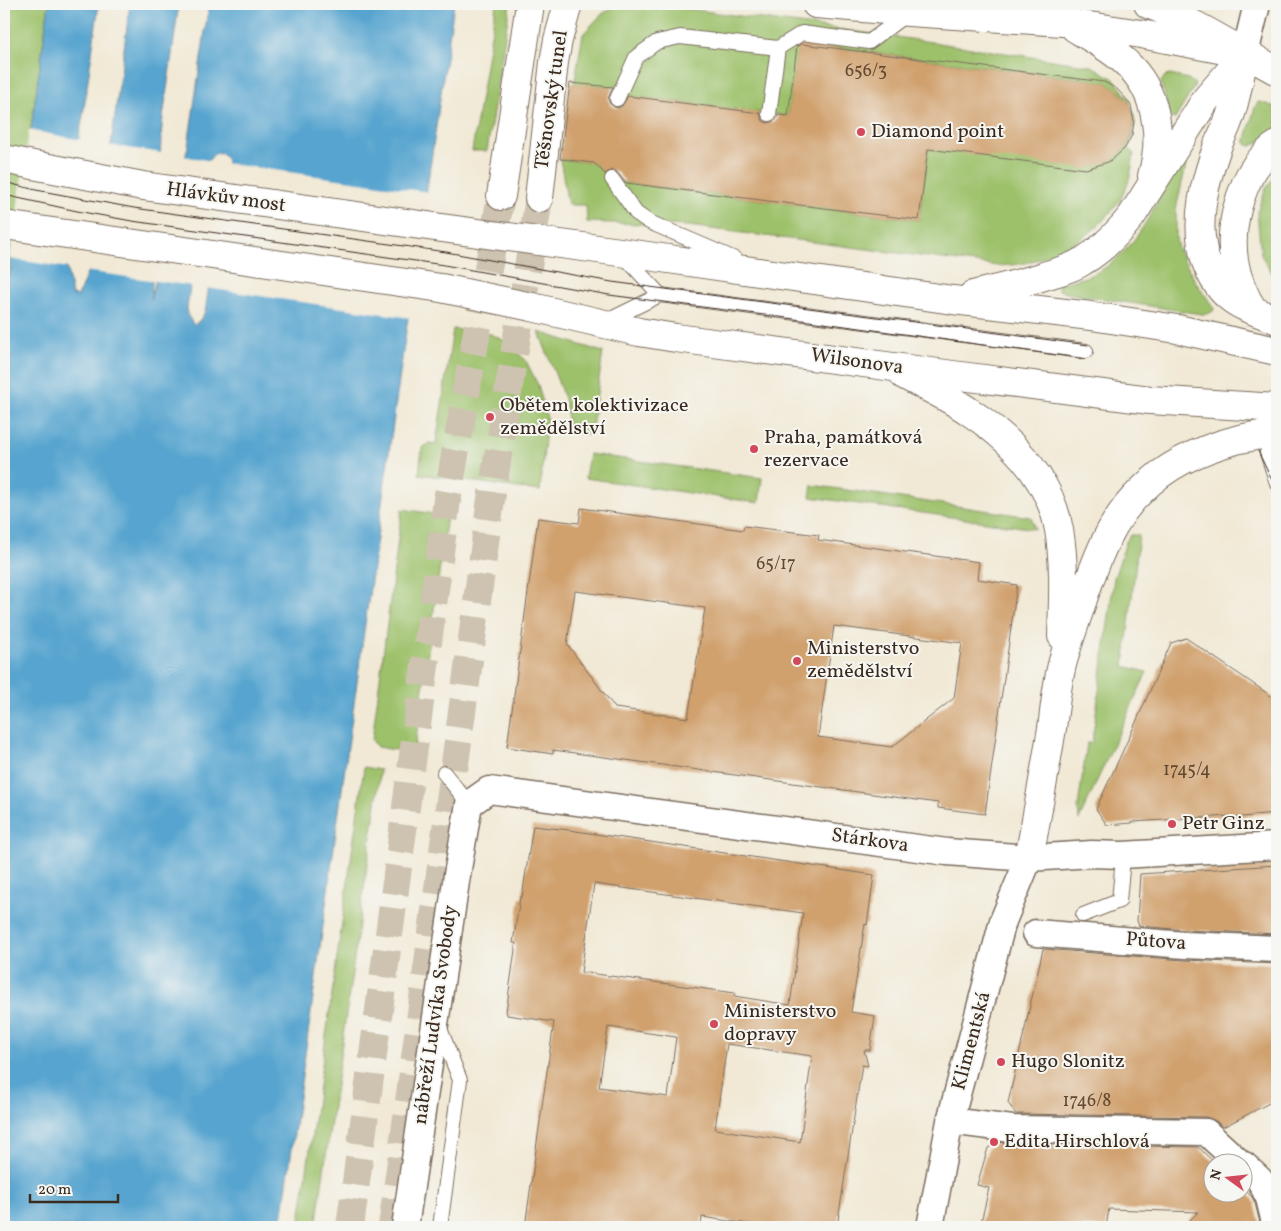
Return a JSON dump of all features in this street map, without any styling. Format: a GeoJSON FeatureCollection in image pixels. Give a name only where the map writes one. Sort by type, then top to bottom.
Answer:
{"type":"FeatureCollection","features":[{"type":"Feature","properties":{"kind":"main road","name":"Těšnovský tunel"},"geometry":{"type":"LineString","coordinates":[[501,196],[530,4]]}},
{"type":"Feature","properties":{"kind":"main road","name":"Těšnovský tunel"},"geometry":{"type":"LineString","coordinates":[[539,198],[554,62],[568,4]]}},
{"type":"Feature","properties":{"kind":"main road"},"geometry":{"type":"LineString","coordinates":[[816,4],[1063,22],[1141,34],[1245,54]]}},
{"type":"Feature","properties":{"kind":"main road"},"geometry":{"type":"LineString","coordinates":[[1148,4],[1195,25],[1277,71]]}},
{"type":"Feature","properties":{"kind":"main road"},"geometry":{"type":"LineString","coordinates":[[1063,22],[1106,47],[1124,61],[1138,75],[1148,93],[1155,111],[1157,149],[1154,169],[1146,194]]}},
{"type":"Feature","properties":{"kind":"main road"},"geometry":{"type":"LineString","coordinates":[[953,300],[1067,269],[1083,262],[1099,250],[1118,233],[1131,217],[1207,98],[1245,54]]}},
{"type":"Feature","properties":{"kind":"main road"},"geometry":{"type":"LineString","coordinates":[[1245,54],[1232,111],[1219,143],[1206,185],[1200,225],[1202,243],[1205,258],[1220,288],[1237,303],[1277,320]]}},
{"type":"Feature","properties":{"kind":"main road"},"geometry":{"type":"LineString","coordinates":[[1252,310],[1245,297],[1236,271],[1232,244],[1233,224],[1243,187],[1262,158],[1277,145]]}},
{"type":"Feature","properties":{"kind":"main road","name":"Hlávkův most"},"geometry":{"type":"LineString","coordinates":[[4,159],[143,186],[620,252]]}},
{"type":"Feature","properties":{"kind":"main road","name":"Wilsonova"},"geometry":{"type":"LineString","coordinates":[[4,225],[441,288],[602,324],[676,338],[1150,400],[1277,408]]}},
{"type":"Feature","properties":{"kind":"main road"},"geometry":{"type":"LineString","coordinates":[[620,252],[953,300],[1091,316],[1177,329],[1277,352]]}},
{"type":"Feature","properties":{"kind":"main road"},"geometry":{"type":"LineString","coordinates":[[890,367],[969,410],[1015,447],[1040,480],[1056,515],[1062,557],[1062,662],[1029,858]]}},
{"type":"Feature","properties":{"kind":"main road"},"geometry":{"type":"LineString","coordinates":[[1062,662],[1095,562],[1121,514],[1141,490],[1167,470],[1203,451],[1239,439],[1272,442]]}},
{"type":"Feature","properties":{"kind":"street"},"geometry":{"type":"LineString","coordinates":[[1245,54],[1257,4]]}},
{"type":"Feature","properties":{"kind":"street","name":"Stárkova"},"geometry":{"type":"LineString","coordinates":[[469,804],[490,790],[947,852],[1029,858],[1277,846]]}},
{"type":"Feature","properties":{"kind":"street","name":"nábřeží Ludvíka Svobody"},"geometry":{"type":"LineString","coordinates":[[405,1227],[469,804]]}},
{"type":"Feature","properties":{"kind":"street","name":"Klimentská"},"geometry":{"type":"LineString","coordinates":[[930,1227],[950,1122],[1003,921],[1029,858]]}},
{"type":"Feature","properties":{"kind":"street","name":"Půtova"},"geometry":{"type":"LineString","coordinates":[[1036,933],[1185,945],[1277,949]]}},
{"type":"Feature","properties":{"kind":"street"},"geometry":{"type":"LineString","coordinates":[[950,1122],[1012,1130],[1206,1132],[1231,1154]]}},
{"type":"Feature","properties":{"kind":"street"},"geometry":{"type":"LineString","coordinates":[[1254,1175],[1260,1180],[1269,1198],[1276,1227]]}},
{"type":"Feature","properties":{"kind":"lane"},"geometry":{"type":"LineString","coordinates":[[617,99],[636,57],[657,42],[680,36],[778,48],[802,33],[869,42],[909,12]]}},
{"type":"Feature","properties":{"kind":"lane"},"geometry":{"type":"LineString","coordinates":[[769,114],[778,48]]}},
{"type":"Feature","properties":{"kind":"lane"},"geometry":{"type":"LineString","coordinates":[[612,179],[636,213],[649,222],[763,272]]}},
{"type":"Feature","properties":{"kind":"lane"},"geometry":{"type":"LineString","coordinates":[[620,252],[660,295]]}},
{"type":"Feature","properties":{"kind":"lane"},"geometry":{"type":"LineString","coordinates":[[602,324],[660,295],[1086,351]]}},
{"type":"Feature","properties":{"kind":"lane"},"geometry":{"type":"LineString","coordinates":[[1272,442],[1277,483]]}},
{"type":"Feature","properties":{"kind":"lane"},"geometry":{"type":"LineString","coordinates":[[444,773],[469,804]]}},
{"type":"Feature","properties":{"kind":"lane"},"geometry":{"type":"LineString","coordinates":[[1083,915],[1119,901],[1122,855]]}},
{"type":"Feature","properties":{"kind":"lane"},"geometry":{"type":"LineString","coordinates":[[436,1016],[460,1080],[440,1227]]}},
{"type":"Feature","properties":{"kind":"green space"},"geometry":{"type":"Polygon","coordinates":[[[4,4],[49,4],[10,273],[4,284],[4,4]]]}},
{"type":"Feature","properties":{"kind":"green space"},"geometry":{"type":"Polygon","coordinates":[[[496,4],[510,4],[487,151],[472,151],[496,4]]]}},
{"type":"Feature","properties":{"kind":"green space"},"geometry":{"type":"Polygon","coordinates":[[[651,4],[918,40],[1092,66],[1114,79],[1129,99],[1135,119],[1133,135],[1128,148],[1134,153],[1127,184],[1120,200],[1104,220],[1075,243],[1053,254],[1029,262],[998,266],[688,226],[587,222],[586,205],[568,205],[560,159],[594,163],[608,176],[626,183],[919,220],[928,149],[1108,162],[1120,153],[1128,143],[1133,132],[1134,120],[1126,98],[1117,89],[1104,82],[798,43],[788,116],[637,97],[622,98],[617,87],[574,84],[583,34],[602,14],[616,6],[651,4]]]}},
{"type":"Feature","properties":{"kind":"green space"},"geometry":{"type":"Polygon","coordinates":[[[1170,75],[1188,79],[1195,84],[1175,119],[1171,118],[1161,82],[1165,76],[1170,75]]]}},
{"type":"Feature","properties":{"kind":"green space"},"geometry":{"type":"Polygon","coordinates":[[[1258,102],[1277,108],[1277,128],[1251,146],[1246,144],[1246,139],[1258,102]]]}},
{"type":"Feature","properties":{"kind":"green space"},"geometry":{"type":"Polygon","coordinates":[[[1180,154],[1186,154],[1188,157],[1176,209],[1178,249],[1214,310],[1208,314],[1201,314],[1066,293],[1058,289],[1059,284],[1099,272],[1117,259],[1129,246],[1158,201],[1180,154]]]}},
{"type":"Feature","properties":{"kind":"green space"},"geometry":{"type":"Polygon","coordinates":[[[1277,175],[1277,281],[1261,255],[1257,212],[1266,188],[1277,175]]]}},
{"type":"Feature","properties":{"kind":"green space"},"geometry":{"type":"Polygon","coordinates":[[[453,329],[491,334],[509,343],[526,361],[538,385],[547,418],[540,491],[419,474],[422,448],[429,443],[436,444],[453,329]]]}},
{"type":"Feature","properties":{"kind":"green space"},"geometry":{"type":"Polygon","coordinates":[[[539,332],[603,352],[591,435],[568,432],[563,395],[539,332]]]}},
{"type":"Feature","properties":{"kind":"green space"},"geometry":{"type":"Polygon","coordinates":[[[589,454],[762,478],[759,503],[585,478],[589,454]]]}},
{"type":"Feature","properties":{"kind":"green space"},"geometry":{"type":"Polygon","coordinates":[[[812,485],[1031,517],[1035,529],[810,497],[812,485]]]}},
{"type":"Feature","properties":{"kind":"green space"},"geometry":{"type":"Polygon","coordinates":[[[402,509],[447,516],[414,753],[377,747],[372,740],[402,509]]]}},
{"type":"Feature","properties":{"kind":"green space"},"geometry":{"type":"Polygon","coordinates":[[[1130,535],[1139,535],[1124,666],[1147,672],[1079,820],[1078,807],[1087,743],[1092,743],[1114,578],[1130,535]]]}},
{"type":"Feature","properties":{"kind":"green space"},"geometry":{"type":"Polygon","coordinates":[[[364,767],[380,770],[379,782],[316,1227],[299,1227],[364,767]]]}},
{"type":"Feature","properties":{"kind":"water"},"geometry":{"type":"Polygon","coordinates":[[[49,4],[99,4],[83,115],[61,239],[72,295],[78,296],[97,248],[130,4],[179,4],[162,125],[151,299],[188,146],[209,4],[454,4],[404,345],[281,1227],[4,1227],[4,284],[10,273],[49,4]],[[221,153],[214,154],[209,160],[187,308],[188,316],[194,325],[205,312],[227,164],[226,158],[221,153]]]}},
{"type":"Feature","properties":{"kind":"pier"},"geometry":{"type":"Polygon","coordinates":[[[29,130],[81,140],[64,239],[69,268],[10,259],[29,130]]]}},
{"type":"Feature","properties":{"kind":"pier"},"geometry":{"type":"Polygon","coordinates":[[[108,145],[162,153],[154,274],[183,156],[212,161],[193,286],[85,271],[94,247],[108,145]]]}},
{"type":"Feature","properties":{"kind":"pier"},"geometry":{"type":"Polygon","coordinates":[[[224,163],[429,192],[411,318],[206,288],[224,163]]]}},
{"type":"Feature","properties":{"kind":"building","name":"Diamond point"},"geometry":{"type":"Polygon","coordinates":[[[802,44],[1104,82],[1117,89],[1131,106],[1134,121],[1132,135],[1125,148],[1114,158],[1108,162],[1086,169],[928,149],[919,220],[626,183],[616,171],[611,170],[605,174],[594,163],[560,159],[570,83],[613,87],[608,99],[610,104],[618,108],[622,106],[628,96],[760,113],[763,121],[767,123],[776,120],[778,115],[788,116],[797,46],[802,44]]]}},
{"type":"Feature","properties":{"kind":"building","name":"Ministerstvo zemědělství"},"geometry":{"type":"Polygon","coordinates":[[[581,508],[743,530],[744,526],[819,535],[818,540],[979,562],[977,579],[1017,585],[985,814],[938,808],[938,803],[553,750],[553,754],[507,747],[538,518],[579,523],[581,508]],[[575,591],[567,644],[615,708],[688,718],[705,608],[575,591]],[[834,626],[818,737],[892,747],[954,698],[962,643],[834,626]]]}},
{"type":"Feature","properties":{"kind":"building"},"geometry":{"type":"Polygon","coordinates":[[[1186,638],[1277,700],[1277,813],[1231,818],[1231,816],[1107,825],[1096,809],[1171,643],[1186,638]]]}},
{"type":"Feature","properties":{"kind":"building","name":"Ministerstvo dopravy"},"geometry":{"type":"Polygon","coordinates":[[[533,826],[874,875],[851,1012],[875,1016],[870,1050],[864,1050],[868,1066],[862,1065],[837,1227],[769,1227],[702,1217],[701,1227],[525,1227],[554,1022],[507,1015],[506,1012],[516,943],[513,943],[520,897],[522,897],[533,826]],[[594,884],[581,972],[735,993],[734,996],[790,1005],[803,913],[594,884]],[[608,1027],[599,1087],[668,1097],[676,1037],[608,1027]],[[727,1044],[715,1129],[800,1142],[812,1056],[727,1044]]]}},
{"type":"Feature","properties":{"kind":"building"},"geometry":{"type":"Polygon","coordinates":[[[1277,865],[1277,934],[1139,926],[1137,921],[1140,874],[1277,865]]]}},
{"type":"Feature","properties":{"kind":"building"},"geometry":{"type":"Polygon","coordinates":[[[1043,949],[1184,960],[1277,964],[1277,1099],[1223,1127],[1216,1121],[1206,1117],[1016,1114],[1008,1103],[1043,949]]]}},
{"type":"Feature","properties":{"kind":"building"},"geometry":{"type":"Polygon","coordinates":[[[998,1142],[1012,1144],[1198,1147],[1205,1154],[1204,1204],[1254,1204],[1254,1201],[1261,1227],[1183,1227],[1198,1212],[1109,1209],[1106,1227],[980,1227],[989,1188],[977,1185],[988,1148],[998,1142]]]}},
{"type":"Feature","properties":{"kind":"tunnel"},"geometry":{"type":"LineString","coordinates":[[350,1227],[447,500],[501,196]]}},
{"type":"Feature","properties":{"kind":"tunnel"},"geometry":{"type":"LineString","coordinates":[[392,1227],[490,506],[539,198]]}},
{"type":"Feature","properties":{"kind":"tram line"},"geometry":{"type":"LineString","coordinates":[[4,182],[36,190],[134,208],[446,252],[612,282],[1088,345]]}},
{"type":"Feature","properties":{"kind":"tram line"},"geometry":{"type":"LineString","coordinates":[[4,195],[132,221],[444,265],[609,295],[1085,359]]}},
{"type":"Feature","properties":{"kind":"tram line"},"geometry":{"type":"LineString","coordinates":[[1258,451],[1277,491]]}},
{"type":"Feature","properties":{"kind":"tram line"},"geometry":{"type":"LineString","coordinates":[[1275,455],[1277,459]]}},
{"type":"Feature","properties":{"kind":"place","name":"Diamond point"},"geometry":{"type":"Point","coordinates":[861,132]}},
{"type":"Feature","properties":{"kind":"place","name":"Obětem kolektivizace zemědělství"},"geometry":{"type":"Point","coordinates":[490,417]}},
{"type":"Feature","properties":{"kind":"place","name":"Praha, památková rezervace"},"geometry":{"type":"Point","coordinates":[754,449]}},
{"type":"Feature","properties":{"kind":"place","name":"Ministerstvo zemědělství"},"geometry":{"type":"Point","coordinates":[797,661]}},
{"type":"Feature","properties":{"kind":"place","name":"Petr Ginz"},"geometry":{"type":"Point","coordinates":[1172,824]}},
{"type":"Feature","properties":{"kind":"place","name":"Ministerstvo dopravy"},"geometry":{"type":"Point","coordinates":[714,1024]}},
{"type":"Feature","properties":{"kind":"place","name":"Hugo Slonitz"},"geometry":{"type":"Point","coordinates":[1001,1062]}},
{"type":"Feature","properties":{"kind":"place","name":"Edita Hirschlová"},"geometry":{"type":"Point","coordinates":[994,1142]}}]}
